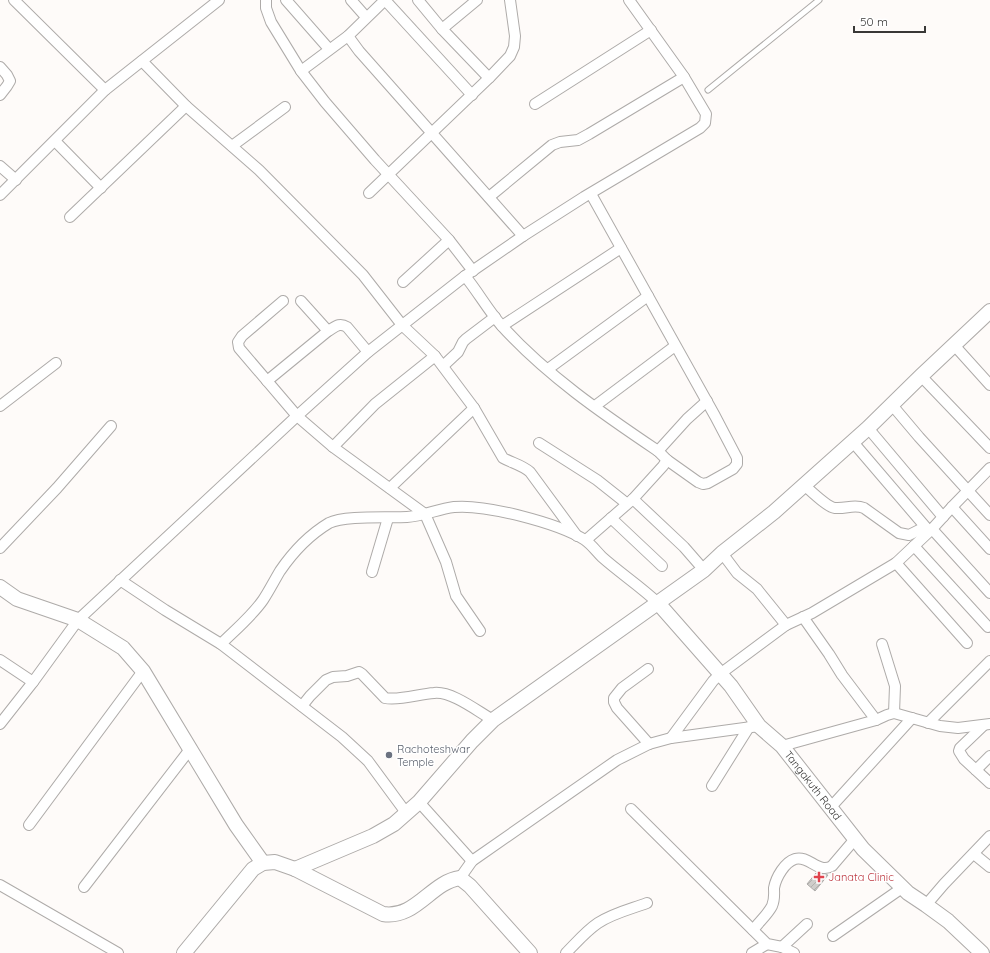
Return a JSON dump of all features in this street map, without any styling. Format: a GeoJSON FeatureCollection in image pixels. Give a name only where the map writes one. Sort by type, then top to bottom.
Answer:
{"type":"FeatureCollection","features":[{"type":"Feature","properties":{"kind":"street"},"geometry":{"type":"LineString","coordinates":[[14,0],[106,90]]}},
{"type":"Feature","properties":{"kind":"street"},"geometry":{"type":"LineString","coordinates":[[0,195],[106,90],[219,0]]}},
{"type":"Feature","properties":{"kind":"street"},"geometry":{"type":"LineString","coordinates":[[266,0],[266,8],[271,22],[301,71],[330,108],[375,160],[449,240],[495,317],[502,326],[518,343],[572,390],[658,451],[667,460],[698,482],[703,484],[708,483],[733,469],[737,464],[737,458],[591,194]]}},
{"type":"Feature","properties":{"kind":"street"},"geometry":{"type":"LineString","coordinates":[[286,0],[329,49]]}},
{"type":"Feature","properties":{"kind":"street"},"geometry":{"type":"LineString","coordinates":[[351,0],[366,17]]}},
{"type":"Feature","properties":{"kind":"street"},"geometry":{"type":"LineString","coordinates":[[301,71],[348,36],[385,0],[472,95]]}},
{"type":"Feature","properties":{"kind":"street"},"geometry":{"type":"LineString","coordinates":[[418,0],[442,29],[489,78]]}},
{"type":"Feature","properties":{"kind":"street"},"geometry":{"type":"LineString","coordinates":[[442,29],[477,0]]}},
{"type":"Feature","properties":{"kind":"street"},"geometry":{"type":"LineString","coordinates":[[369,193],[472,95],[510,56],[514,47],[515,36],[510,0]]}},
{"type":"Feature","properties":{"kind":"street"},"geometry":{"type":"LineString","coordinates":[[0,724],[33,682],[78,620],[368,352],[469,273],[523,236],[700,128],[705,123],[706,114],[684,77],[629,0]]}},
{"type":"Feature","properties":{"kind":"street"},"geometry":{"type":"LineString","coordinates":[[534,104],[651,30]]}},
{"type":"Feature","properties":{"kind":"street"},"geometry":{"type":"LineString","coordinates":[[348,36],[359,51],[523,236]]}},
{"type":"Feature","properties":{"kind":"street"},"geometry":{"type":"LineString","coordinates":[[142,61],[186,106],[259,170],[363,276],[402,325],[435,356],[443,366],[474,408],[503,458],[523,466],[530,472],[581,538],[658,603]]}},
{"type":"Feature","properties":{"kind":"street"},"geometry":{"type":"LineString","coordinates":[[0,68],[7,75],[10,81],[8,86],[0,94]]}},
{"type":"Feature","properties":{"kind":"street"},"geometry":{"type":"LineString","coordinates":[[488,197],[552,145],[560,142],[578,140],[684,77]]}},
{"type":"Feature","properties":{"kind":"street"},"geometry":{"type":"LineString","coordinates":[[70,217],[186,106]]}},
{"type":"Feature","properties":{"kind":"street"},"geometry":{"type":"LineString","coordinates":[[232,146],[285,107]]}},
{"type":"Feature","properties":{"kind":"street"},"geometry":{"type":"LineString","coordinates":[[55,141],[101,188]]}},
{"type":"Feature","properties":{"kind":"street"},"geometry":{"type":"LineString","coordinates":[[0,166],[16,180]]}},
{"type":"Feature","properties":{"kind":"street"},"geometry":{"type":"LineString","coordinates":[[402,282],[449,240]]}},
{"type":"Feature","properties":{"kind":"street"},"geometry":{"type":"LineString","coordinates":[[502,326],[621,248]]}},
{"type":"Feature","properties":{"kind":"street"},"geometry":{"type":"LineString","coordinates":[[548,369],[648,296]]}},
{"type":"Feature","properties":{"kind":"street"},"geometry":{"type":"LineString","coordinates":[[283,301],[242,336],[238,342],[239,348],[244,356],[297,416],[332,447],[425,514],[446,562],[456,596],[480,632]]}},
{"type":"Feature","properties":{"kind":"street"},"geometry":{"type":"LineString","coordinates":[[301,301],[328,331]]}},
{"type":"Feature","properties":{"kind":"street"},"geometry":{"type":"LineString","coordinates":[[295,869],[373,836],[394,824],[407,814],[472,741],[493,720],[704,570],[722,553],[774,512],[868,428],[954,345],[988,316]]}},
{"type":"Feature","properties":{"kind":"street"},"geometry":{"type":"LineString","coordinates":[[443,366],[458,352],[466,339],[495,317]]}},
{"type":"Feature","properties":{"kind":"street"},"geometry":{"type":"LineString","coordinates":[[267,381],[328,331],[339,324],[347,327],[368,352]]}},
{"type":"Feature","properties":{"kind":"street"},"geometry":{"type":"LineString","coordinates":[[954,345],[990,385]]}},
{"type":"Feature","properties":{"kind":"street"},"geometry":{"type":"LineString","coordinates":[[595,406],[675,346]]}},
{"type":"Feature","properties":{"kind":"street"},"geometry":{"type":"LineString","coordinates":[[332,447],[375,404],[435,356]]}},
{"type":"Feature","properties":{"kind":"street"},"geometry":{"type":"LineString","coordinates":[[0,406],[56,363]]}},
{"type":"Feature","properties":{"kind":"street"},"geometry":{"type":"LineString","coordinates":[[921,376],[990,448]]}},
{"type":"Feature","properties":{"kind":"street"},"geometry":{"type":"LineString","coordinates":[[658,451],[687,419],[707,402]]}},
{"type":"Feature","properties":{"kind":"street"},"geometry":{"type":"LineString","coordinates":[[892,405],[990,515]]}},
{"type":"Feature","properties":{"kind":"street"},"geometry":{"type":"LineString","coordinates":[[390,488],[474,408]]}},
{"type":"Feature","properties":{"kind":"street"},"geometry":{"type":"LineString","coordinates":[[0,548],[57,488],[111,426]]}},
{"type":"Feature","properties":{"kind":"street"},"geometry":{"type":"LineString","coordinates":[[868,428],[943,517]]}},
{"type":"Feature","properties":{"kind":"street"},"geometry":{"type":"LineString","coordinates":[[852,441],[929,529],[990,593]]}},
{"type":"Feature","properties":{"kind":"street"},"geometry":{"type":"LineString","coordinates":[[539,443],[630,501],[684,548],[704,570]]}},
{"type":"Feature","properties":{"kind":"street"},"geometry":{"type":"LineString","coordinates":[[581,538],[611,518],[630,501],[667,460]]}},
{"type":"Feature","properties":{"kind":"street"},"geometry":{"type":"LineString","coordinates":[[671,738],[713,681],[720,674],[786,625],[803,617],[896,563],[990,468]]}},
{"type":"Feature","properties":{"kind":"street"},"geometry":{"type":"LineString","coordinates":[[804,485],[829,506],[836,508],[858,506],[864,508],[899,533],[913,533],[929,529]]}},
{"type":"Feature","properties":{"kind":"street"},"geometry":{"type":"LineString","coordinates":[[952,506],[990,549]]}},
{"type":"Feature","properties":{"kind":"street"},"geometry":{"type":"LineString","coordinates":[[222,644],[263,600],[279,572],[294,552],[330,523],[345,519],[408,517],[454,507],[483,508],[558,528],[581,538]]}},
{"type":"Feature","properties":{"kind":"street"},"geometry":{"type":"LineString","coordinates":[[372,572],[388,518]]}},
{"type":"Feature","properties":{"kind":"street"},"geometry":{"type":"LineString","coordinates":[[611,518],[662,566]]}},
{"type":"Feature","properties":{"kind":"street"},"geometry":{"type":"LineString","coordinates":[[914,546],[988,627]]}},
{"type":"Feature","properties":{"kind":"street"},"geometry":{"type":"LineString","coordinates":[[722,553],[737,572],[757,589],[786,625]]}},
{"type":"Feature","properties":{"kind":"street"},"geometry":{"type":"LineString","coordinates":[[896,563],[967,643]]}},
{"type":"Feature","properties":{"kind":"street"},"geometry":{"type":"LineString","coordinates":[[120,580],[222,644],[355,748],[377,773],[407,814]]}},
{"type":"Feature","properties":{"kind":"street"},"geometry":{"type":"LineString","coordinates":[[0,587],[17,599],[78,620],[123,648],[144,671],[236,825],[263,863]]}},
{"type":"Feature","properties":{"kind":"street","name":"Tangakuth Road"},"geometry":{"type":"LineString","coordinates":[[658,603],[731,686],[754,726],[782,746],[863,849],[908,894],[948,921],[982,953]]}},
{"type":"Feature","properties":{"kind":"street"},"geometry":{"type":"LineString","coordinates":[[803,617],[842,675],[876,720]]}},
{"type":"Feature","properties":{"kind":"street"},"geometry":{"type":"LineString","coordinates":[[882,644],[895,686],[894,713]]}},
{"type":"Feature","properties":{"kind":"street"},"geometry":{"type":"LineString","coordinates":[[0,660],[33,682]]}},
{"type":"Feature","properties":{"kind":"street"},"geometry":{"type":"LineString","coordinates":[[928,723],[990,661]]}},
{"type":"Feature","properties":{"kind":"street"},"geometry":{"type":"LineString","coordinates":[[648,669],[616,693],[614,702],[649,744]]}},
{"type":"Feature","properties":{"kind":"street"},"geometry":{"type":"LineString","coordinates":[[29,825],[144,671]]}},
{"type":"Feature","properties":{"kind":"street"},"geometry":{"type":"LineString","coordinates":[[302,706],[326,680],[333,677],[359,672],[385,698],[444,693],[455,697],[493,720]]}},
{"type":"Feature","properties":{"kind":"street"},"geometry":{"type":"LineString","coordinates":[[782,746],[876,720],[887,714],[894,713],[928,723],[958,728],[987,724]]}},
{"type":"Feature","properties":{"kind":"street"},"geometry":{"type":"LineString","coordinates":[[831,807],[912,718]]}},
{"type":"Feature","properties":{"kind":"street"},"geometry":{"type":"LineString","coordinates":[[987,724],[960,748],[959,751],[964,759],[990,783]]}},
{"type":"Feature","properties":{"kind":"street"},"geometry":{"type":"LineString","coordinates":[[184,953],[245,878],[253,869],[263,863],[275,862],[295,869],[384,914],[398,914],[408,910],[446,883],[453,879],[460,878],[472,861],[617,760],[649,744],[671,738],[754,726]]}},
{"type":"Feature","properties":{"kind":"street"},"geometry":{"type":"LineString","coordinates":[[712,786],[754,726]]}},
{"type":"Feature","properties":{"kind":"street"},"geometry":{"type":"LineString","coordinates":[[84,887],[191,748]]}},
{"type":"Feature","properties":{"kind":"street"},"geometry":{"type":"LineString","coordinates":[[976,770],[990,756]]}},
{"type":"Feature","properties":{"kind":"street"},"geometry":{"type":"LineString","coordinates":[[419,802],[472,861]]}},
{"type":"Feature","properties":{"kind":"street"},"geometry":{"type":"LineString","coordinates":[[631,809],[767,944],[782,947],[794,953]]}},
{"type":"Feature","properties":{"kind":"street"},"geometry":{"type":"LineString","coordinates":[[926,905],[990,836]]}},
{"type":"Feature","properties":{"kind":"street"},"geometry":{"type":"LineString","coordinates":[[753,930],[771,907],[775,898],[774,887],[777,878],[782,869],[792,860],[797,858],[804,859],[821,868],[827,869],[832,866],[855,839]]}},
{"type":"Feature","properties":{"kind":"street"},"geometry":{"type":"LineString","coordinates":[[974,854],[990,867]]}},
{"type":"Feature","properties":{"kind":"street"},"geometry":{"type":"LineString","coordinates":[[460,878],[470,886],[530,953]]}},
{"type":"Feature","properties":{"kind":"street"},"geometry":{"type":"LineString","coordinates":[[0,885],[118,953]]}},
{"type":"Feature","properties":{"kind":"street"},"geometry":{"type":"LineString","coordinates":[[833,936],[902,888]]}},
{"type":"Feature","properties":{"kind":"street"},"geometry":{"type":"LineString","coordinates":[[566,953],[599,922],[647,902]]}},
{"type":"Feature","properties":{"kind":"street"},"geometry":{"type":"LineString","coordinates":[[782,947],[807,924]]}},
{"type":"Feature","properties":{"kind":"street"},"geometry":{"type":"LineString","coordinates":[[752,953],[767,944]]}},
{"type":"Feature","properties":{"kind":"lane"},"geometry":{"type":"LineString","coordinates":[[708,90],[819,0]]}},
{"type":"Feature","properties":{"kind":"building"},"geometry":{"type":"Polygon","coordinates":[[[816,873],[828,875],[815,891],[807,884],[816,873]]]}},
{"type":"Feature","properties":{"kind":"place","name":"Rachoteshwar Temple"},"geometry":{"type":"Point","coordinates":[389,755]}},
{"type":"Feature","properties":{"kind":"place","name":"Janata Clinic"},"geometry":{"type":"Point","coordinates":[819,877]}}]}
